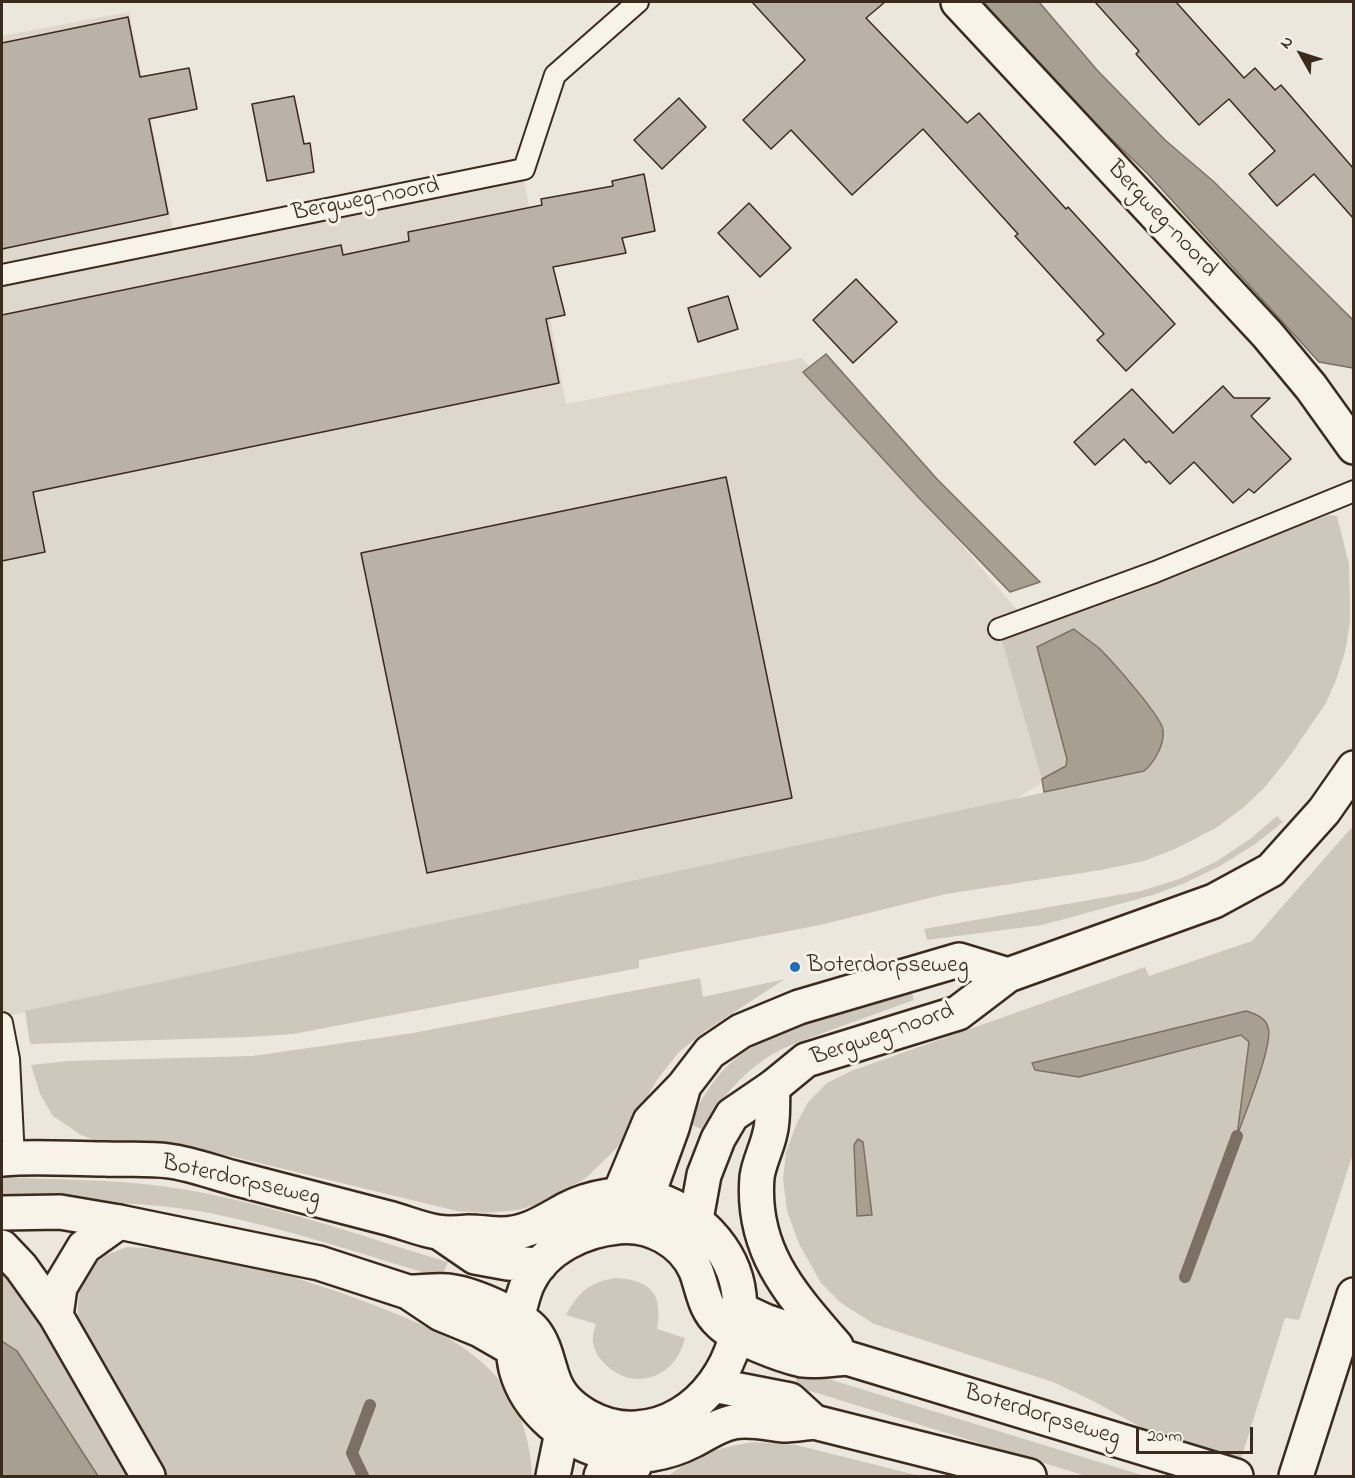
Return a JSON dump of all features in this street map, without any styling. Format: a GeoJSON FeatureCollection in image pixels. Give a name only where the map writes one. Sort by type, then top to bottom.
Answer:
{"type":"FeatureCollection","features":[{"type":"Feature","properties":{"kind":"main road","name":"Bergweg-noord"},"geometry":{"type":"LineString","coordinates":[[958,2],[1267,334],[1311,387],[1353,447]]}},
{"type":"Feature","properties":{"kind":"main road","name":"Bergweg-noord"},"geometry":{"type":"LineString","coordinates":[[696,1219],[704,1175],[722,1131],[732,1115],[773,1088],[806,1060],[958,1013],[1008,975],[1214,901],[1271,870],[1324,811],[1353,768]]}},
{"type":"Feature","properties":{"kind":"main road","name":"Bergweg-noord"},"geometry":{"type":"LineString","coordinates":[[631,1226],[633,1196],[672,1128],[683,1087],[710,1052],[741,1030],[799,1007],[959,960],[1008,975]]}},
{"type":"Feature","properties":{"kind":"main road"},"geometry":{"type":"LineString","coordinates":[[773,1088],[771,1131],[757,1175],[757,1202],[761,1233],[786,1286],[847,1358]]}},
{"type":"Feature","properties":{"kind":"main road","name":"Boterdorpseweg"},"geometry":{"type":"LineString","coordinates":[[8,1158],[168,1161],[440,1233],[511,1234],[528,1230],[569,1208],[590,1200],[633,1196]]}},
{"type":"Feature","properties":{"kind":"main road"},"geometry":{"type":"LineString","coordinates":[[621,1458],[649,1426],[679,1416],[698,1402],[713,1385],[727,1365],[738,1322],[740,1296],[730,1264],[720,1246],[696,1219],[677,1208],[633,1196]]}},
{"type":"Feature","properties":{"kind":"main road"},"geometry":{"type":"LineString","coordinates":[[2,1213],[60,1212],[319,1263],[408,1292],[441,1314],[480,1330],[513,1349]]}},
{"type":"Feature","properties":{"kind":"main road"},"geometry":{"type":"LineString","coordinates":[[57,1316],[60,1287],[84,1247],[119,1222]]}},
{"type":"Feature","properties":{"kind":"main road"},"geometry":{"type":"LineString","coordinates":[[631,1226],[620,1226],[587,1234],[566,1242],[540,1265],[529,1281],[514,1333],[513,1349],[516,1369],[523,1387],[540,1412],[562,1432],[579,1442],[621,1458],[679,1448],[716,1427],[732,1422],[746,1420],[784,1425],[814,1422],[1029,1476]]}},
{"type":"Feature","properties":{"kind":"main road","name":"Boterdorpseweg"},"geometry":{"type":"LineString","coordinates":[[631,1226],[661,1234],[683,1251],[694,1268],[711,1314],[720,1324],[765,1321],[809,1336],[847,1358],[1236,1476]]}},
{"type":"Feature","properties":{"kind":"main road","name":"Boterdorpseweg"},"geometry":{"type":"LineString","coordinates":[[440,1233],[475,1257],[508,1263],[540,1265]]}},
{"type":"Feature","properties":{"kind":"main road"},"geometry":{"type":"LineString","coordinates":[[2,1247],[21,1267],[57,1316],[148,1476]]}},
{"type":"Feature","properties":{"kind":"main road"},"geometry":{"type":"LineString","coordinates":[[408,1292],[449,1291],[486,1303],[518,1317],[534,1330],[542,1343],[554,1382],[566,1399],[580,1412],[599,1421],[621,1458]]}},
{"type":"Feature","properties":{"kind":"main road"},"geometry":{"type":"LineString","coordinates":[[1296,1476],[1345,1330],[1353,1295]]}},
{"type":"Feature","properties":{"kind":"main road"},"geometry":{"type":"LineString","coordinates":[[713,1385],[790,1400],[814,1422]]}},
{"type":"Feature","properties":{"kind":"main road"},"geometry":{"type":"LineString","coordinates":[[552,1476],[562,1432]]}},
{"type":"Feature","properties":{"kind":"lane","name":"Bergweg-noord"},"geometry":{"type":"LineString","coordinates":[[2,275],[524,169],[555,75],[638,2]]}},
{"type":"Feature","properties":{"kind":"lane"},"geometry":{"type":"LineString","coordinates":[[999,629],[1155,572],[1353,491]]}},
{"type":"Feature","properties":{"kind":"lane"},"geometry":{"type":"LineString","coordinates":[[2,1023],[9,1059],[8,1158]]}},
{"type":"Feature","properties":{"kind":"shaded area"},"geometry":{"type":"Polygon","coordinates":[[[983,2],[1039,2],[1097,70],[1165,140],[1213,181],[1353,320],[1353,368],[1319,362],[1148,174],[1103,131],[983,2]]]}},
{"type":"Feature","properties":{"kind":"shaded area"},"geometry":{"type":"Polygon","coordinates":[[[129,12],[174,234],[520,158],[566,404],[802,358],[1041,638],[1047,780],[1002,807],[2,1017],[2,36],[129,12]]]}},
{"type":"Feature","properties":{"kind":"shaded area"},"geometry":{"type":"Polygon","coordinates":[[[826,354],[937,479],[1040,582],[1010,592],[918,497],[803,372],[826,354]]]}},
{"type":"Feature","properties":{"kind":"shaded area"},"geometry":{"type":"Polygon","coordinates":[[[1330,515],[1337,516],[1349,564],[1350,622],[1345,652],[1326,703],[1265,787],[1244,807],[1216,828],[1175,849],[1144,861],[1101,870],[946,894],[820,925],[639,960],[639,968],[293,1034],[30,1044],[25,1011],[1144,771],[1161,747],[1163,730],[1160,723],[1136,689],[1106,655],[1074,629],[1037,647],[1067,759],[1066,766],[1042,779],[1001,637],[1098,599],[1116,600],[1198,568],[1215,555],[1330,515]]]}},
{"type":"Feature","properties":{"kind":"shaded area"},"geometry":{"type":"Polygon","coordinates":[[[1074,629],[1100,649],[1146,702],[1163,730],[1161,747],[1144,771],[1044,792],[1042,779],[1066,766],[1067,759],[1037,647],[1074,629]]]}},
{"type":"Feature","properties":{"kind":"shaded area"},"geometry":{"type":"Polygon","coordinates":[[[1277,816],[1283,822],[1254,845],[1220,866],[1153,895],[1042,925],[927,940],[924,929],[1141,891],[1182,878],[1217,861],[1250,839],[1277,816]]]}},
{"type":"Feature","properties":{"kind":"shaded area"},"geometry":{"type":"Polygon","coordinates":[[[1353,826],[1353,1154],[1299,1320],[1285,1318],[1240,1462],[1155,1435],[1053,1382],[874,1324],[841,1303],[821,1283],[799,1244],[787,1211],[783,1179],[786,1152],[796,1125],[808,1102],[827,1083],[851,1071],[1145,967],[1149,976],[1252,941],[1353,826]]]}},
{"type":"Feature","properties":{"kind":"shaded area"},"geometry":{"type":"Polygon","coordinates":[[[700,978],[703,997],[785,979],[705,1031],[678,1053],[657,1080],[617,1148],[586,1178],[545,1202],[518,1210],[487,1213],[457,1211],[230,1156],[147,1145],[99,1142],[81,1135],[53,1116],[40,1094],[31,1065],[68,1061],[252,1056],[413,1033],[700,978]]]}},
{"type":"Feature","properties":{"kind":"shaded area"},"geometry":{"type":"Polygon","coordinates":[[[910,987],[914,1000],[801,1041],[771,1055],[750,1070],[732,1088],[716,1108],[703,1130],[688,1123],[718,1076],[735,1059],[757,1044],[807,1021],[910,987]]]}},
{"type":"Feature","properties":{"kind":"shaded area"},"geometry":{"type":"Polygon","coordinates":[[[1246,1011],[1265,1021],[1269,1036],[1263,1064],[1237,1136],[1249,1042],[1241,1035],[1079,1077],[1035,1070],[1032,1063],[1246,1011]]]}},
{"type":"Feature","properties":{"kind":"shaded area"},"geometry":{"type":"Polygon","coordinates":[[[858,1139],[863,1142],[872,1215],[857,1216],[854,1145],[858,1139]]]}},
{"type":"Feature","properties":{"kind":"shaded area"},"geometry":{"type":"Polygon","coordinates":[[[2,1177],[122,1182],[198,1192],[306,1218],[448,1262],[442,1278],[268,1227],[185,1209],[106,1202],[2,1204],[2,1177]]]}},
{"type":"Feature","properties":{"kind":"shaded area"},"geometry":{"type":"Polygon","coordinates":[[[127,1247],[190,1253],[223,1259],[319,1285],[423,1325],[451,1340],[489,1369],[515,1405],[529,1447],[532,1476],[165,1476],[84,1343],[77,1320],[79,1292],[95,1263],[106,1255],[127,1247]]]}},
{"type":"Feature","properties":{"kind":"shaded area"},"geometry":{"type":"Polygon","coordinates":[[[2,1264],[14,1279],[128,1476],[98,1476],[17,1351],[2,1341],[2,1264]]]}},
{"type":"Feature","properties":{"kind":"shaded area"},"geometry":{"type":"Polygon","coordinates":[[[617,1278],[639,1282],[647,1286],[656,1298],[657,1329],[685,1338],[674,1362],[654,1376],[643,1379],[631,1378],[619,1374],[604,1364],[596,1352],[593,1340],[596,1324],[566,1315],[575,1300],[586,1289],[600,1282],[617,1278]]]}},
{"type":"Feature","properties":{"kind":"shaded area"},"geometry":{"type":"Polygon","coordinates":[[[2,1341],[17,1351],[98,1476],[2,1476],[2,1341]]]}},
{"type":"Feature","properties":{"kind":"shaded area"},"geometry":{"type":"Polygon","coordinates":[[[799,1370],[1145,1476],[1086,1476],[794,1386],[799,1370]]]}},
{"type":"Feature","properties":{"kind":"shaded area"},"geometry":{"type":"Polygon","coordinates":[[[755,1442],[796,1445],[920,1476],[668,1476],[689,1462],[709,1453],[730,1446],[755,1442]]]}},
{"type":"Feature","properties":{"kind":"building"},"geometry":{"type":"Polygon","coordinates":[[[752,2],[885,2],[866,18],[967,123],[979,113],[1175,324],[1126,371],[1097,340],[1104,334],[1015,236],[1018,234],[923,129],[852,195],[791,130],[771,149],[743,120],[805,60],[752,2]]]}},
{"type":"Feature","properties":{"kind":"building"},"geometry":{"type":"Polygon","coordinates":[[[1095,2],[1176,2],[1244,78],[1255,68],[1275,90],[1281,85],[1353,168],[1353,218],[1314,174],[1277,206],[1249,174],[1275,151],[1229,99],[1199,125],[1136,54],[1139,51],[1095,2]]]}},
{"type":"Feature","properties":{"kind":"building"},"geometry":{"type":"Polygon","coordinates":[[[128,17],[140,77],[189,68],[197,109],[149,119],[168,214],[2,249],[2,43],[128,17]]]}},
{"type":"Feature","properties":{"kind":"building"},"geometry":{"type":"Polygon","coordinates":[[[294,96],[304,144],[310,143],[314,172],[267,181],[252,104],[294,96]]]}},
{"type":"Feature","properties":{"kind":"building"},"geometry":{"type":"Polygon","coordinates":[[[679,98],[706,127],[662,169],[634,140],[679,98]]]}},
{"type":"Feature","properties":{"kind":"building"},"geometry":{"type":"Polygon","coordinates":[[[644,174],[655,231],[622,238],[626,253],[553,267],[565,315],[546,319],[559,383],[33,492],[45,552],[2,561],[2,315],[341,245],[343,255],[409,241],[408,232],[542,205],[541,199],[613,186],[612,181],[644,174]]]}},
{"type":"Feature","properties":{"kind":"building"},"geometry":{"type":"Polygon","coordinates":[[[749,203],[791,248],[760,277],[718,233],[749,203]]]}},
{"type":"Feature","properties":{"kind":"building"},"geometry":{"type":"Polygon","coordinates":[[[856,279],[897,322],[853,363],[813,320],[856,279]]]}},
{"type":"Feature","properties":{"kind":"building"},"geometry":{"type":"Polygon","coordinates":[[[728,296],[738,329],[698,342],[688,308],[728,296]]]}},
{"type":"Feature","properties":{"kind":"building"},"geometry":{"type":"Polygon","coordinates":[[[1223,386],[1234,398],[1270,398],[1251,416],[1291,459],[1254,493],[1249,489],[1233,503],[1194,462],[1170,484],[1124,439],[1095,465],[1074,442],[1132,389],[1173,433],[1223,386]]]}},
{"type":"Feature","properties":{"kind":"building"},"geometry":{"type":"Polygon","coordinates":[[[726,477],[792,798],[427,873],[361,553],[726,477]]]}},
{"type":"Feature","properties":{"kind":"waterway"},"geometry":{"type":"LineString","coordinates":[[1185,1277],[1237,1136]]}},
{"type":"Feature","properties":{"kind":"waterway"},"geometry":{"type":"LineString","coordinates":[[363,1476],[352,1453],[370,1405]]}},
{"type":"Feature","properties":{"kind":"place","name":"Boterdorpseweg"},"geometry":{"type":"Point","coordinates":[795,967]}}]}
